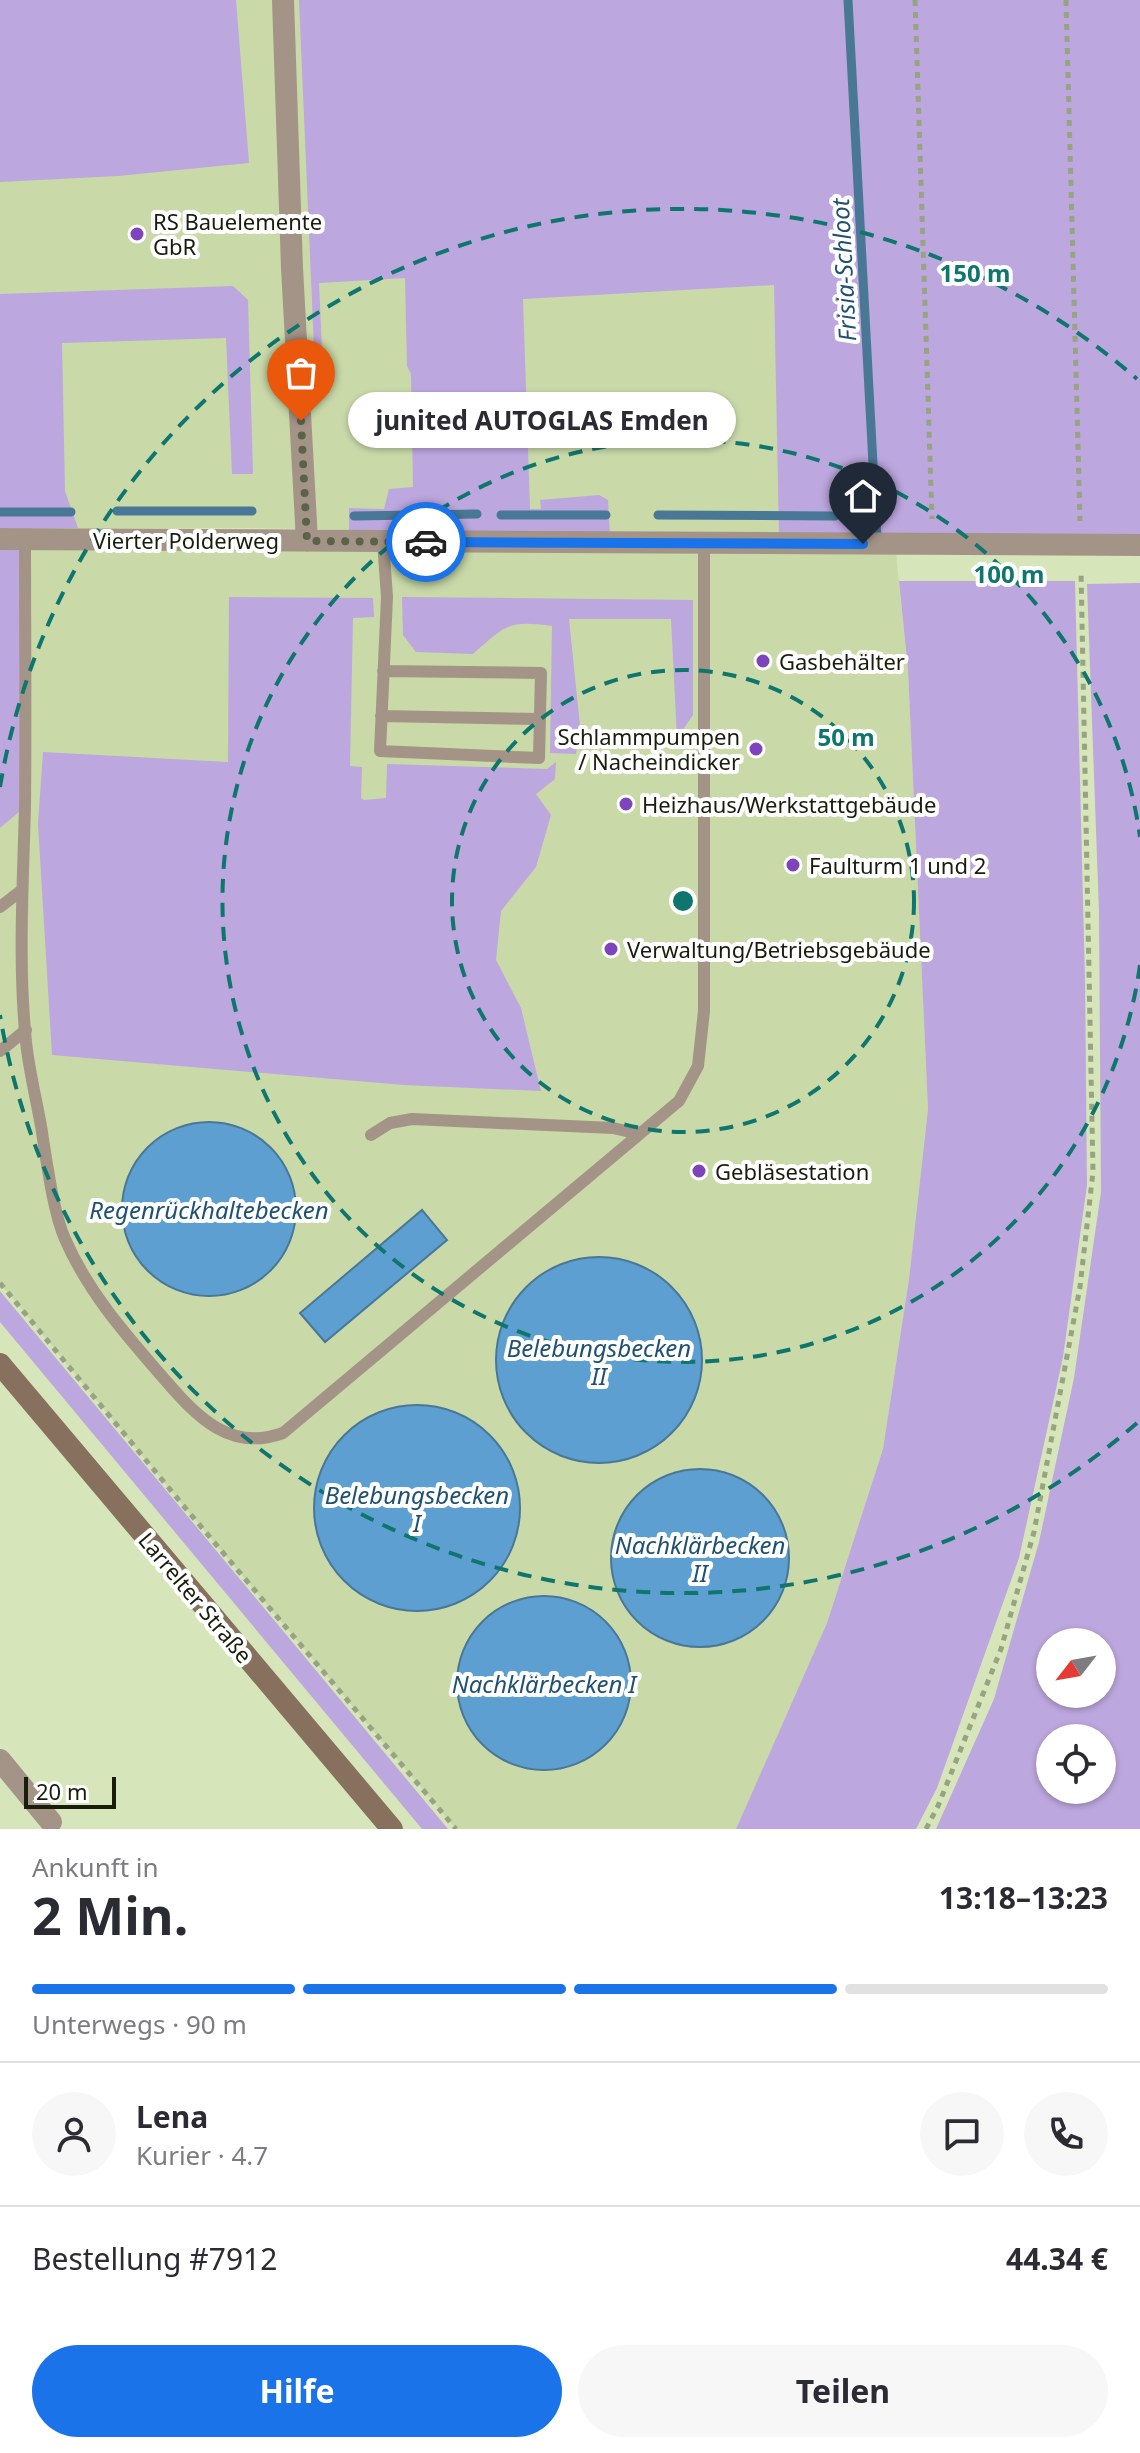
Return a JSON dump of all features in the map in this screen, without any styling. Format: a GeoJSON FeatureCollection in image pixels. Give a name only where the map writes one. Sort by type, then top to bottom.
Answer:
{"type":"FeatureCollection","features":[{"type":"Feature","properties":{"kind":"main road","name":"Larrelter Straße"},"geometry":{"type":"LineString","coordinates":[[0,1364],[392,1829]]}},
{"type":"Feature","properties":{"kind":"street"},"geometry":{"type":"LineString","coordinates":[[283,0],[292,268],[307,541]]}},
{"type":"Feature","properties":{"kind":"street","name":"Vierter Polderweg"},"geometry":{"type":"LineString","coordinates":[[0,539],[1140,545]]}},
{"type":"Feature","properties":{"kind":"street"},"geometry":{"type":"LineString","coordinates":[[0,1760],[50,1827]]}},
{"type":"Feature","properties":{"kind":"lane"},"geometry":{"type":"LineString","coordinates":[[25,540],[22,890],[26,1030],[44,1144],[63,1234],[81,1273],[106,1312],[179,1396],[200,1416],[226,1433],[238,1438],[267,1439],[283,1433],[679,1101],[698,1066],[704,1011],[704,543]]}},
{"type":"Feature","properties":{"kind":"lane"},"geometry":{"type":"LineString","coordinates":[[383,541],[387,597],[383,671],[380,751],[539,758],[541,673],[383,671]]}},
{"type":"Feature","properties":{"kind":"lane"},"geometry":{"type":"LineString","coordinates":[[381,716],[540,719]]}},
{"type":"Feature","properties":{"kind":"lane"},"geometry":{"type":"LineString","coordinates":[[0,907],[22,890]]}},
{"type":"Feature","properties":{"kind":"lane"},"geometry":{"type":"LineString","coordinates":[[0,1051],[26,1030]]}},
{"type":"Feature","properties":{"kind":"lane"},"geometry":{"type":"LineString","coordinates":[[371,1135],[390,1123],[412,1119],[613,1128],[639,1134]]}},
{"type":"Feature","properties":{"kind":"path"},"geometry":{"type":"LineString","coordinates":[[915,0],[933,544]]}},
{"type":"Feature","properties":{"kind":"path"},"geometry":{"type":"LineString","coordinates":[[926,1829],[1001,1649],[1034,1532],[1080,1287],[1093,1172],[1081,545],[1066,0]]}},
{"type":"Feature","properties":{"kind":"path"},"geometry":{"type":"LineString","coordinates":[[0,1283],[456,1829]]}},
{"type":"Feature","properties":{"kind":"shaded area"},"geometry":{"type":"Polygon","coordinates":[[[0,0],[848,0],[877,538],[250,528],[0,528],[0,0]]]}},
{"type":"Feature","properties":{"kind":"shaded area"},"geometry":{"type":"Polygon","coordinates":[[[0,0],[236,0],[249,163],[118,176],[0,182],[0,0]]]}},
{"type":"Feature","properties":{"kind":"shaded area"},"geometry":{"type":"Polygon","coordinates":[[[299,0],[1140,0],[1140,535],[779,536],[774,285],[523,299],[530,509],[541,509],[540,500],[599,495],[608,500],[610,534],[349,530],[349,508],[384,509],[389,489],[413,487],[405,278],[319,283],[324,395],[316,395],[299,0]]]}},
{"type":"Feature","properties":{"kind":"shaded area"},"geometry":{"type":"Polygon","coordinates":[[[233,286],[248,300],[253,474],[232,474],[226,338],[62,343],[65,491],[78,528],[0,528],[0,294],[233,286]]]}},
{"type":"Feature","properties":{"kind":"shaded area"},"geometry":{"type":"Polygon","coordinates":[[[0,539],[25,540],[25,807],[0,828],[0,539]]]}},
{"type":"Feature","properties":{"kind":"shaded area"},"geometry":{"type":"Polygon","coordinates":[[[25,540],[895,544],[908,670],[928,1109],[909,1279],[883,1449],[827,1623],[736,1829],[456,1829],[0,1283],[0,828],[25,807],[25,540]]]}},
{"type":"Feature","properties":{"kind":"shaded area"},"geometry":{"type":"Polygon","coordinates":[[[899,581],[1075,581],[1087,1185],[1063,1357],[1019,1558],[937,1788],[916,1829],[736,1829],[827,1623],[883,1449],[909,1279],[928,1109],[908,670],[899,581]]]}},
{"type":"Feature","properties":{"kind":"shaded area"},"geometry":{"type":"Polygon","coordinates":[[[1140,583],[1140,1829],[936,1829],[994,1699],[1039,1542],[1074,1378],[1101,1192],[1099,912],[1087,584],[1140,583]]]}},
{"type":"Feature","properties":{"kind":"shaded area"},"geometry":{"type":"Polygon","coordinates":[[[229,597],[373,598],[374,617],[353,618],[350,766],[362,767],[361,798],[364,800],[386,798],[387,764],[547,769],[556,762],[555,779],[536,794],[551,815],[536,867],[501,911],[496,960],[521,1008],[541,1091],[404,1085],[52,1055],[38,824],[43,752],[228,762],[229,597]]]}},
{"type":"Feature","properties":{"kind":"shaded area"},"geometry":{"type":"Polygon","coordinates":[[[402,597],[693,600],[693,715],[677,738],[671,619],[569,619],[580,726],[576,754],[550,753],[552,626],[526,624],[508,627],[473,654],[416,652],[403,635],[402,597]]]}},
{"type":"Feature","properties":{"kind":"shaded area"},"geometry":{"type":"Polygon","coordinates":[[[0,1291],[448,1829],[422,1829],[0,1322],[0,1291]]]}},
{"type":"Feature","properties":{"kind":"water","name":"Regenrückhaltebecken"},"geometry":{"type":"Polygon","coordinates":[[[209,1122],[242,1129],[270,1148],[289,1176],[296,1209],[289,1242],[270,1270],[242,1289],[209,1296],[176,1289],[148,1270],[129,1242],[122,1209],[129,1176],[148,1148],[176,1129],[209,1122]]]}},
{"type":"Feature","properties":{"kind":"water"},"geometry":{"type":"Polygon","coordinates":[[[422,1210],[447,1240],[325,1342],[300,1313],[422,1210]]]}},
{"type":"Feature","properties":{"kind":"water","name":"Belebungsbecken II"},"geometry":{"type":"Polygon","coordinates":[[[599,1257],[638,1265],[672,1287],[694,1321],[702,1360],[694,1399],[672,1433],[638,1455],[599,1463],[560,1455],[526,1433],[504,1399],[496,1360],[504,1321],[526,1287],[560,1265],[599,1257]]]}},
{"type":"Feature","properties":{"kind":"water","name":"Belebungsbecken I"},"geometry":{"type":"Polygon","coordinates":[[[417,1405],[457,1413],[490,1435],[512,1468],[520,1508],[512,1548],[490,1581],[457,1603],[417,1611],[377,1603],[344,1581],[322,1548],[314,1508],[322,1468],[344,1435],[377,1413],[417,1405]]]}},
{"type":"Feature","properties":{"kind":"water","name":"Nachklärbecken II"},"geometry":{"type":"Polygon","coordinates":[[[700,1469],[734,1476],[763,1495],[782,1524],[789,1558],[782,1592],[763,1621],[734,1640],[700,1647],[666,1640],[637,1621],[618,1592],[611,1558],[618,1524],[637,1495],[666,1476],[700,1469]]]}},
{"type":"Feature","properties":{"kind":"water","name":"Nachklärbecken I"},"geometry":{"type":"Polygon","coordinates":[[[544,1596],[577,1602],[606,1621],[625,1650],[631,1683],[625,1716],[606,1745],[577,1764],[544,1770],[511,1764],[482,1745],[463,1716],[457,1683],[463,1650],[482,1621],[511,1602],[544,1596]]]}},
{"type":"Feature","properties":{"kind":"waterway","name":"Frisia-Schloot"},"geometry":{"type":"LineString","coordinates":[[848,0],[877,538]]}},
{"type":"Feature","properties":{"kind":"waterway"},"geometry":{"type":"LineString","coordinates":[[117,511],[252,511]]}},
{"type":"Feature","properties":{"kind":"waterway"},"geometry":{"type":"LineString","coordinates":[[0,512],[71,512]]}},
{"type":"Feature","properties":{"kind":"waterway"},"geometry":{"type":"LineString","coordinates":[[354,516],[477,514]]}},
{"type":"Feature","properties":{"kind":"waterway"},"geometry":{"type":"LineString","coordinates":[[501,515],[606,515]]}},
{"type":"Feature","properties":{"kind":"waterway"},"geometry":{"type":"LineString","coordinates":[[658,515],[835,516]]}},
{"type":"Feature","properties":{"kind":"way so far"},"geometry":{"type":"LineString","coordinates":[[301,421],[307,541],[426,542]]}},
{"type":"Feature","properties":{"kind":"place","name":"RS Bauelemente GbR"},"geometry":{"type":"Point","coordinates":[137,234]}},
{"type":"Feature","properties":{"kind":"place","name":"junited AUTOGLAS Emden"},"geometry":{"type":"Point","coordinates":[301,421]}},
{"type":"Feature","properties":{"kind":"place","name":"Gasbehälter"},"geometry":{"type":"Point","coordinates":[763,661]}},
{"type":"Feature","properties":{"kind":"place","name":"Schlammpumpen / Nacheindicker"},"geometry":{"type":"Point","coordinates":[756,749]}},
{"type":"Feature","properties":{"kind":"place","name":"Heizhaus/Werkstattgebäude"},"geometry":{"type":"Point","coordinates":[626,804]}},
{"type":"Feature","properties":{"kind":"place","name":"Faulturm 1 und 2"},"geometry":{"type":"Point","coordinates":[793,865]}},
{"type":"Feature","properties":{"kind":"place","name":"Verwaltung/Betriebsgebäude"},"geometry":{"type":"Point","coordinates":[611,949]}},
{"type":"Feature","properties":{"kind":"place","name":"Gebläsestation"},"geometry":{"type":"Point","coordinates":[699,1171]}},
{"type":"Feature","properties":{"kind":"route"},"geometry":{"type":"LineString","coordinates":[[426,542],[863,544]]}}]}
